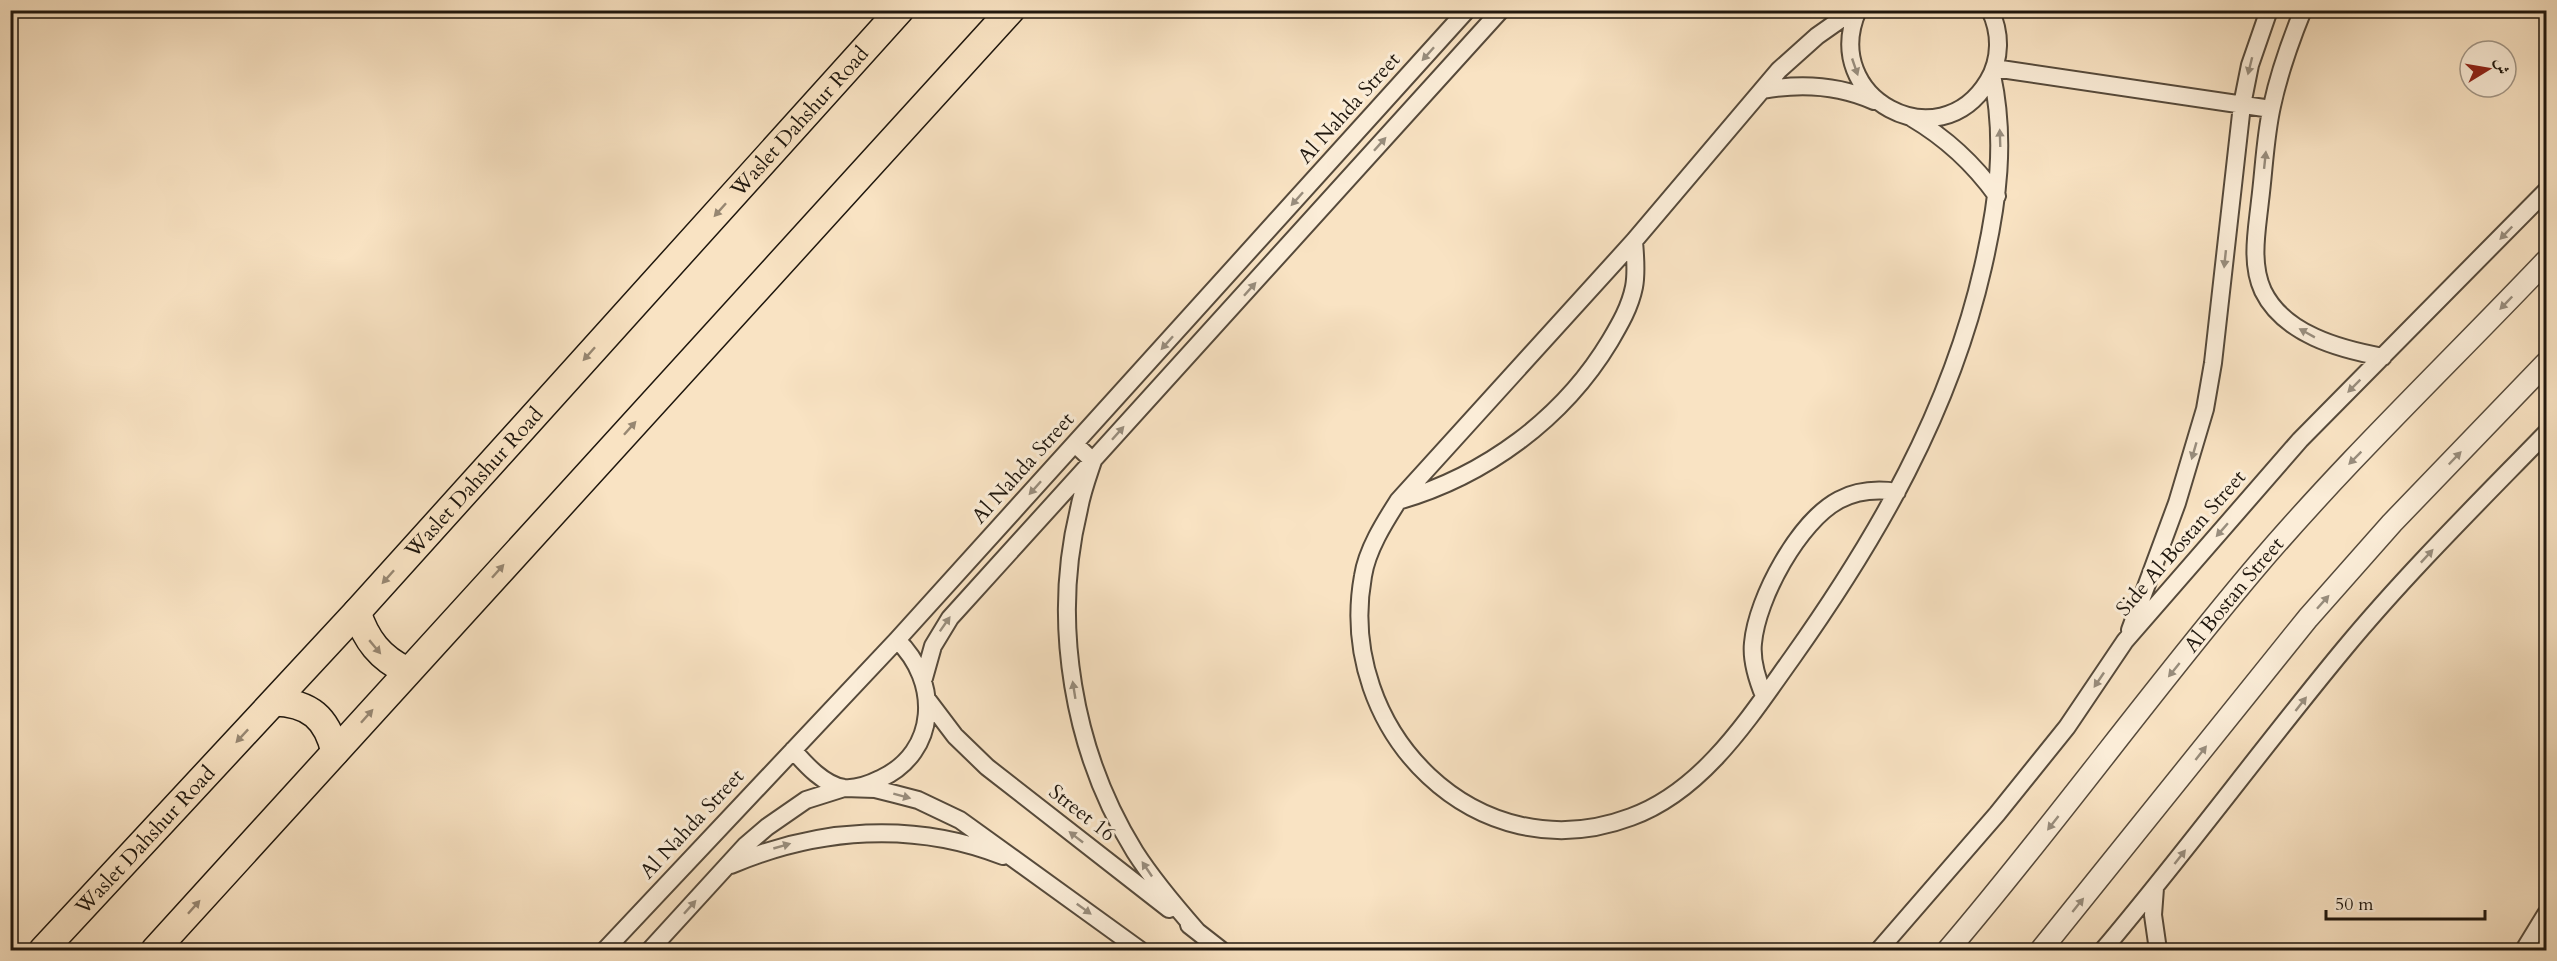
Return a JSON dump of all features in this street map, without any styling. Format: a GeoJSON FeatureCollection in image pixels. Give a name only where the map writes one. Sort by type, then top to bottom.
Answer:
{"type":"FeatureCollection","features":[{"type":"Feature","properties":{"kind":"main road","name":"Waslet Dahshur Road"},"geometry":{"type":"LineString","coordinates":[[43,951],[357,612],[900,10]]}},
{"type":"Feature","properties":{"kind":"main road"},"geometry":{"type":"LineString","coordinates":[[155,951],[407,671],[1011,10]]}},
{"type":"Feature","properties":{"kind":"main road"},"geometry":{"type":"LineString","coordinates":[[357,612],[362,627],[374,648],[392,664],[407,671]]}},
{"type":"Feature","properties":{"kind":"main road"},"geometry":{"type":"LineString","coordinates":[[274,702],[291,702],[308,709],[321,720],[331,735],[335,752]]}},
{"type":"Feature","properties":{"kind":"street","name":"Al Nahda Street"},"geometry":{"type":"LineString","coordinates":[[605,951],[897,640],[1467,10]]}},
{"type":"Feature","properties":{"kind":"street"},"geometry":{"type":"LineString","coordinates":[[924,678],[933,646],[950,618],[1501,10]]}},
{"type":"Feature","properties":{"kind":"street"},"geometry":{"type":"LineString","coordinates":[[1856,10],[1797,52],[1634,241],[1398,501],[1377,538],[1363,572],[1359,600],[1362,657],[1377,703],[1394,736],[1411,759],[1431,780],[1471,807],[1515,825],[1555,830],[1587,829],[1634,816],[1656,806],[1695,779],[1728,742],[1764,696],[1843,584],[1897,492],[1928,432],[1964,340],[1988,245],[1996,196],[2001,135],[1993,71],[2006,10]]}},
{"type":"Feature","properties":{"kind":"street"},"geometry":{"type":"LineString","coordinates":[[1856,10],[1851,33],[1852,60],[1863,85],[1882,105]]}},
{"type":"Feature","properties":{"kind":"street"},"geometry":{"type":"LineString","coordinates":[[1990,10],[1998,32],[1999,46]]}},
{"type":"Feature","properties":{"kind":"street"},"geometry":{"type":"LineString","coordinates":[[2125,641],[2177,503],[2205,409],[2216,343],[2242,105],[2250,65],[2269,10]]}},
{"type":"Feature","properties":{"kind":"street"},"geometry":{"type":"LineString","coordinates":[[2302,10],[2271,109],[2256,243],[2256,267],[2263,291],[2277,311],[2306,332],[2337,347],[2383,357]]}},
{"type":"Feature","properties":{"kind":"street"},"geometry":{"type":"LineString","coordinates":[[1912,117],[1936,117],[1959,110],[1972,100],[1993,71]]}},
{"type":"Feature","properties":{"kind":"street"},"geometry":{"type":"LineString","coordinates":[[1993,71],[2271,109]]}},
{"type":"Feature","properties":{"kind":"street"},"geometry":{"type":"LineString","coordinates":[[1763,90],[1815,86],[1849,92],[1912,117],[1940,136],[1965,158],[1996,196]]}},
{"type":"Feature","properties":{"kind":"street","name":"Side Al Bostan Street"},"geometry":{"type":"LineString","coordinates":[[1879,951],[1997,814],[2060,735],[2125,641],[2300,440],[2547,190]]}},
{"type":"Feature","properties":{"kind":"street"},"geometry":{"type":"LineString","coordinates":[[1398,501],[1452,482],[1491,460],[1522,439],[1570,393],[1602,355],[1628,309],[1635,274],[1634,241]]}},
{"type":"Feature","properties":{"kind":"street","name":"Al Bostan Street"},"geometry":{"type":"LineString","coordinates":[[1948,951],[2001,888],[2255,568],[2341,472],[2547,261]]}},
{"type":"Feature","properties":{"kind":"street"},"geometry":{"type":"LineString","coordinates":[[2041,951],[2308,618],[2392,523],[2547,363]]}},
{"type":"Feature","properties":{"kind":"street"},"geometry":{"type":"LineString","coordinates":[[2103,951],[2345,647],[2427,556],[2547,433]]}},
{"type":"Feature","properties":{"kind":"street"},"geometry":{"type":"LineString","coordinates":[[1075,444],[1093,460]]}},
{"type":"Feature","properties":{"kind":"street"},"geometry":{"type":"LineString","coordinates":[[1093,460],[1079,508],[1070,559],[1067,599],[1070,660],[1078,710],[1092,759],[1111,806],[1135,851],[1158,884],[1197,931]]}},
{"type":"Feature","properties":{"kind":"street"},"geometry":{"type":"LineString","coordinates":[[1764,696],[1754,663],[1755,628],[1772,586],[1794,546],[1816,518],[1839,500],[1868,491],[1897,492]]}},
{"type":"Feature","properties":{"kind":"street"},"geometry":{"type":"LineString","coordinates":[[650,951],[746,845],[790,810],[806,800],[844,788],[870,784],[901,765],[913,751],[927,718],[924,678],[909,651],[897,640]]}},
{"type":"Feature","properties":{"kind":"street","name":"Street 16"},"geometry":{"type":"LineString","coordinates":[[927,699],[955,736],[987,767],[1221,951]]}},
{"type":"Feature","properties":{"kind":"street"},"geometry":{"type":"LineString","coordinates":[[793,750],[822,777],[844,788],[874,789],[918,800],[940,809],[981,832],[1140,951]]}},
{"type":"Feature","properties":{"kind":"street"},"geometry":{"type":"LineString","coordinates":[[727,866],[812,838],[873,832],[902,833],[952,840],[1019,862]]}},
{"type":"Feature","properties":{"kind":"street"},"geometry":{"type":"LineString","coordinates":[[2155,888],[2153,915],[2158,951]]}},
{"type":"Feature","properties":{"kind":"street"},"geometry":{"type":"LineString","coordinates":[[2524,951],[2547,914]]}}]}
